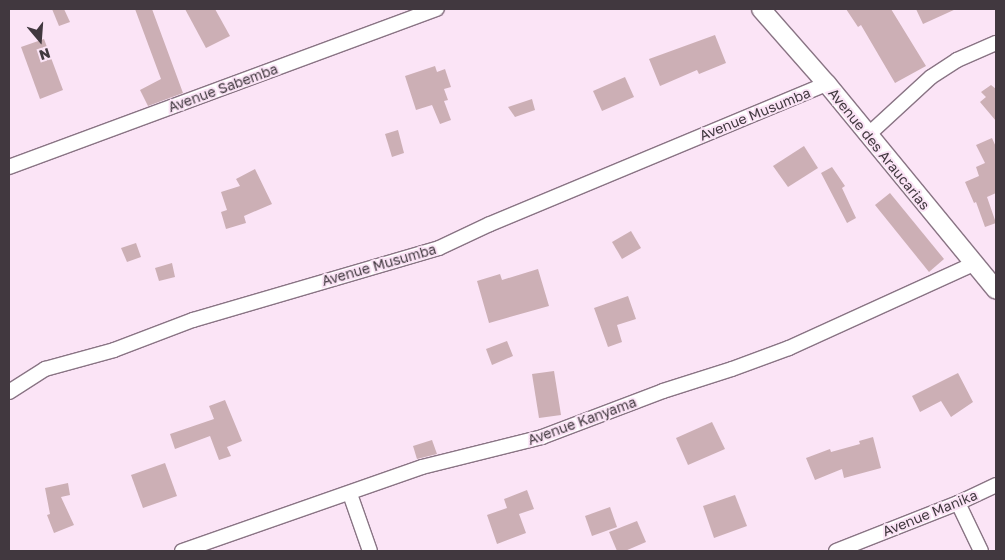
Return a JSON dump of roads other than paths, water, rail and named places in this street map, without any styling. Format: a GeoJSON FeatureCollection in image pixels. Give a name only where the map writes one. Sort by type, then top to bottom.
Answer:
{"type":"FeatureCollection","features":[{"type":"Feature","properties":{"kind":"street","name":"Avenue Sabemba"},"geometry":{"type":"LineString","coordinates":[[9,167],[437,9]]}},
{"type":"Feature","properties":{"kind":"street","name":"Avenue des Araucarias"},"geometry":{"type":"LineString","coordinates":[[761,9],[869,134],[996,290]]}},
{"type":"Feature","properties":{"kind":"street"},"geometry":{"type":"LineString","coordinates":[[869,134],[931,77],[957,60],[996,43]]}},
{"type":"Feature","properties":{"kind":"street","name":"Avenue Musumba"},"geometry":{"type":"LineString","coordinates":[[9,392],[45,369],[114,350],[193,320],[439,248],[490,224],[827,84]]}},
{"type":"Feature","properties":{"kind":"street","name":"Avenue Kanyama"},"geometry":{"type":"LineString","coordinates":[[182,551],[350,494],[422,467],[542,438],[663,391],[789,348],[973,264]]}},
{"type":"Feature","properties":{"kind":"street","name":"Avenue Manika"},"geometry":{"type":"LineString","coordinates":[[836,551],[958,503],[996,485]]}},
{"type":"Feature","properties":{"kind":"street"},"geometry":{"type":"LineString","coordinates":[[350,494],[370,551]]}},
{"type":"Feature","properties":{"kind":"street"},"geometry":{"type":"LineString","coordinates":[[958,503],[981,551]]}}]}
